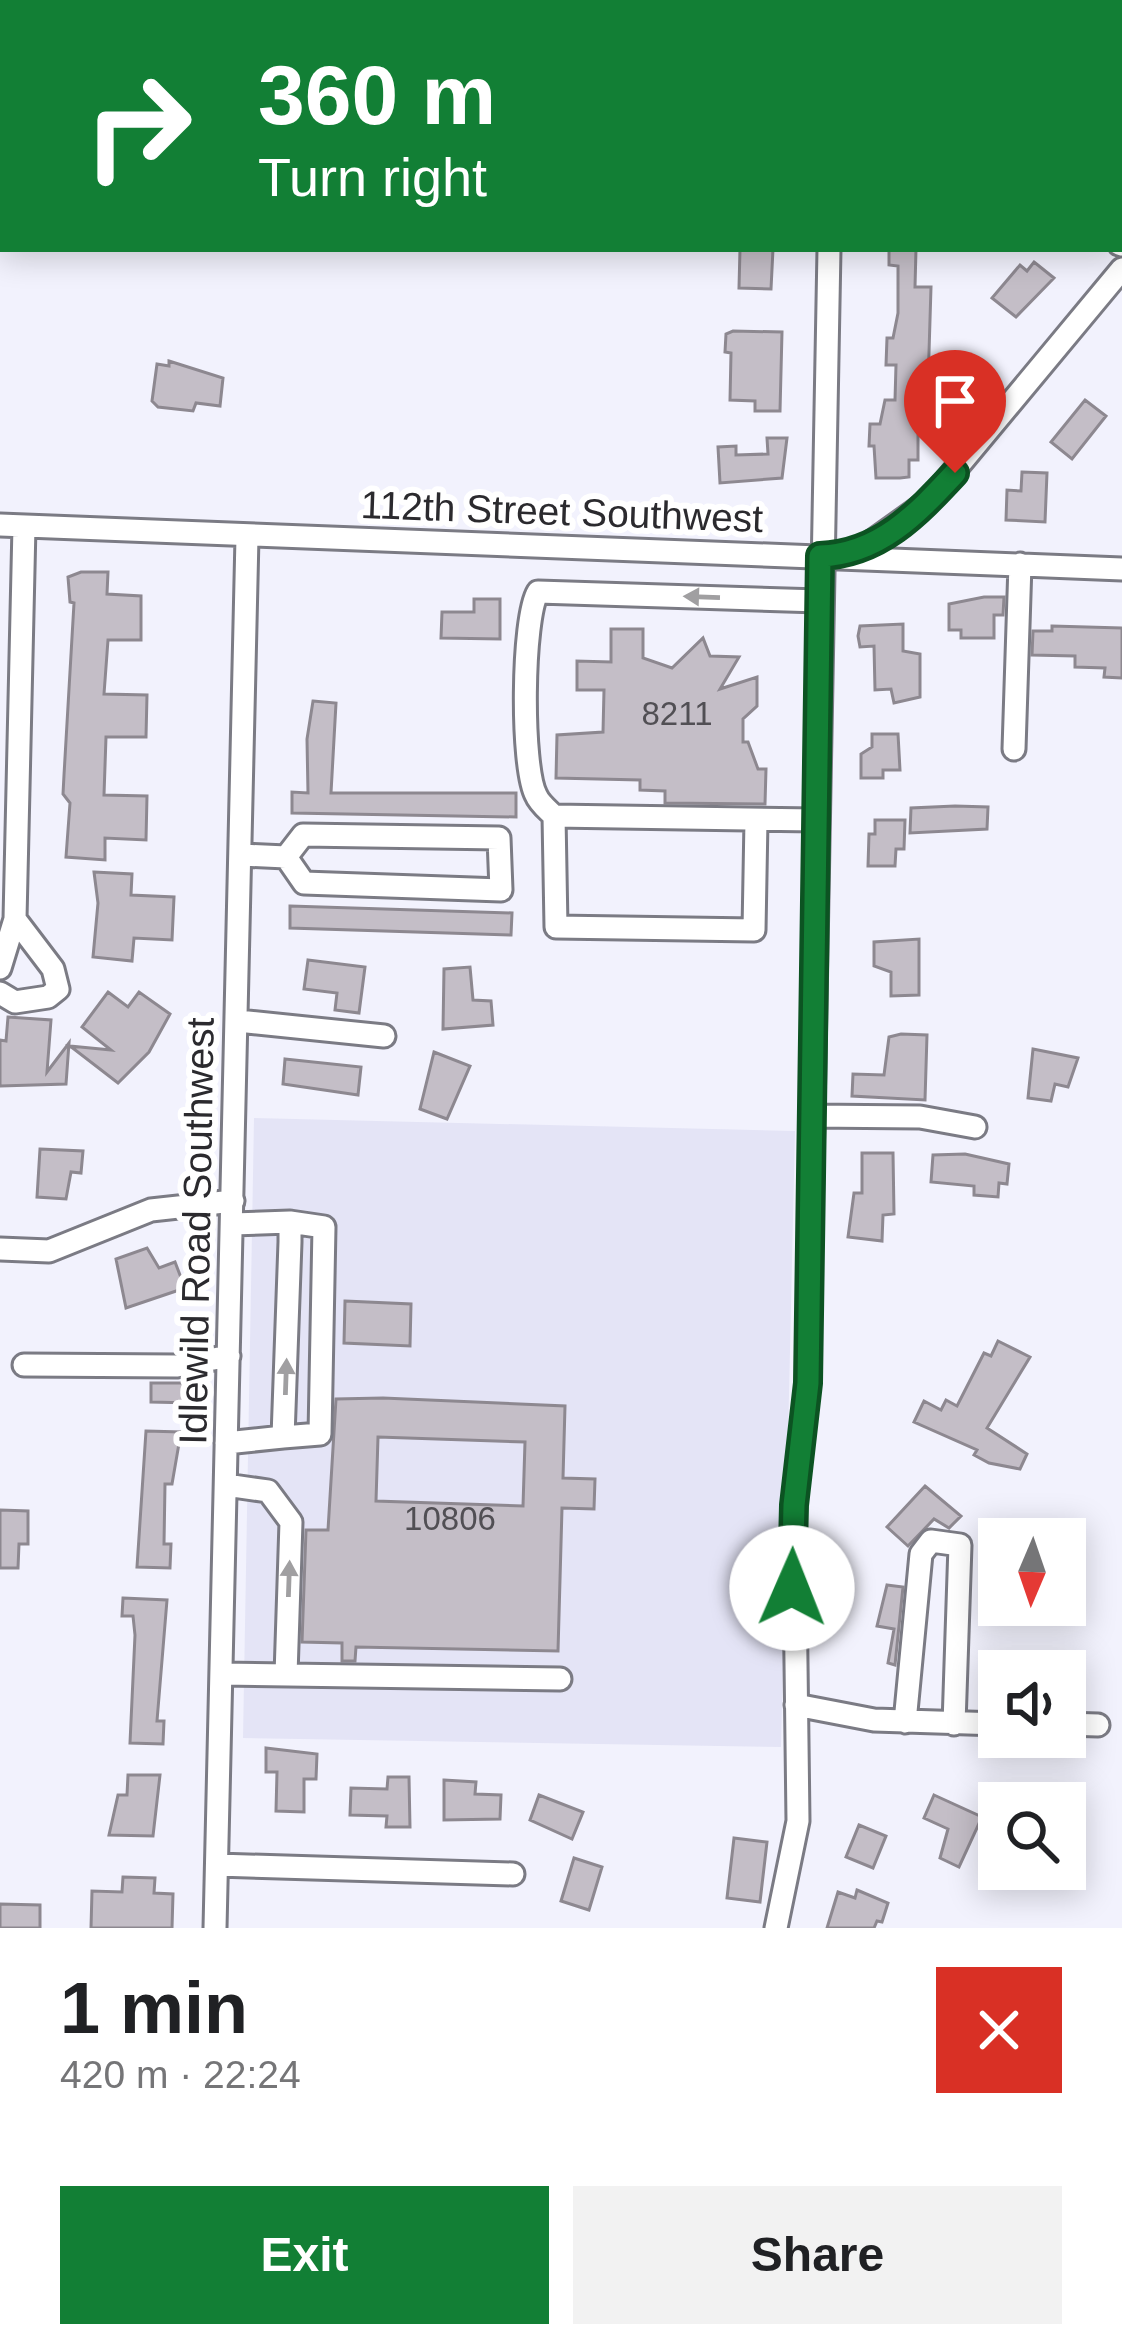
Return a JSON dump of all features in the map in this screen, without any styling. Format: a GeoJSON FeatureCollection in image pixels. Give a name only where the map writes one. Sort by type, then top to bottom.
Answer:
{"type":"FeatureCollection","features":[{"type":"Feature","properties":{"kind":"street"},"geometry":{"type":"LineString","coordinates":[[776,1928],[798,1821],[794,1505],[808,1383],[819,601],[830,252]]}},
{"type":"Feature","properties":{"kind":"street"},"geometry":{"type":"LineString","coordinates":[[850,555],[877,543],[930,500],[1114,289],[1122,269]]}},
{"type":"Feature","properties":{"kind":"street","name":"112th Street Southwest"},"geometry":{"type":"LineString","coordinates":[[0,525],[1122,568]]}},
{"type":"Feature","properties":{"kind":"street"},"geometry":{"type":"LineString","coordinates":[[0,968],[15,919],[8,871],[10,670],[24,526]]}},
{"type":"Feature","properties":{"kind":"street","name":"Idlewild Road Southwest"},"geometry":{"type":"LineString","coordinates":[[215,1928],[247,536]]}},
{"type":"Feature","properties":{"kind":"street"},"geometry":{"type":"LineString","coordinates":[[1014,749],[1020,563]]}},
{"type":"Feature","properties":{"kind":"street"},"geometry":{"type":"LineString","coordinates":[[816,820],[554,816],[536,798],[528,748],[529,614],[538,592],[819,601]]}},
{"type":"Feature","properties":{"kind":"street"},"geometry":{"type":"LineString","coordinates":[[554,816],[556,927],[754,930],[755,820]]}},
{"type":"Feature","properties":{"kind":"street"},"geometry":{"type":"LineString","coordinates":[[303,835],[500,838],[501,890],[304,884],[286,857],[303,835]]}},
{"type":"Feature","properties":{"kind":"street"},"geometry":{"type":"LineString","coordinates":[[242,855],[286,857]]}},
{"type":"Feature","properties":{"kind":"street"},"geometry":{"type":"LineString","coordinates":[[0,993],[15,1002],[48,997],[58,989],[53,969],[15,919]]}},
{"type":"Feature","properties":{"kind":"street"},"geometry":{"type":"LineString","coordinates":[[238,1021],[384,1036]]}},
{"type":"Feature","properties":{"kind":"street"},"geometry":{"type":"LineString","coordinates":[[812,1116],[920,1117],[975,1127]]}},
{"type":"Feature","properties":{"kind":"street"},"geometry":{"type":"LineString","coordinates":[[0,1250],[49,1251],[151,1210],[232,1212],[324,1227],[320,1434],[226,1443]]}},
{"type":"Feature","properties":{"kind":"street"},"geometry":{"type":"LineString","coordinates":[[284,1437],[290,1222]]}},
{"type":"Feature","properties":{"kind":"street"},"geometry":{"type":"LineString","coordinates":[[24,1365],[177,1366],[229,1356]]}},
{"type":"Feature","properties":{"kind":"street"},"geometry":{"type":"LineString","coordinates":[[226,1485],[268,1491],[291,1522],[286,1675]]}},
{"type":"Feature","properties":{"kind":"street"},"geometry":{"type":"LineString","coordinates":[[905,1722],[921,1554],[932,1540],[947,1540],[960,1545],[954,1724]]}},
{"type":"Feature","properties":{"kind":"street"},"geometry":{"type":"LineString","coordinates":[[221,1674],[560,1679]]}},
{"type":"Feature","properties":{"kind":"street"},"geometry":{"type":"LineString","coordinates":[[796,1705],[905,1722],[978,1724]]}},
{"type":"Feature","properties":{"kind":"street"},"geometry":{"type":"LineString","coordinates":[[1086,1725],[1098,1725]]}},
{"type":"Feature","properties":{"kind":"street"},"geometry":{"type":"LineString","coordinates":[[217,1865],[513,1874]]}},
{"type":"Feature","properties":{"kind":"shaded area"},"geometry":{"type":"Polygon","coordinates":[[[254,1118],[795,1131],[781,1747],[243,1738],[254,1118]]]}},
{"type":"Feature","properties":{"kind":"building"},"geometry":{"type":"Polygon","coordinates":[[[740,252],[773,252],[771,289],[739,288],[740,252]]]}},
{"type":"Feature","properties":{"kind":"building"},"geometry":{"type":"Polygon","coordinates":[[[889,252],[916,252],[915,287],[931,287],[927,418],[918,418],[918,460],[909,460],[909,477],[876,478],[870,424],[880,424],[885,400],[895,400],[896,365],[886,365],[887,338],[893,338],[898,313],[898,266],[889,265],[889,252]]]}},
{"type":"Feature","properties":{"kind":"building"},"geometry":{"type":"Polygon","coordinates":[[[1034,262],[1054,278],[1016,317],[992,298],[1020,265],[1027,271],[1034,262]]]}},
{"type":"Feature","properties":{"kind":"building"},"geometry":{"type":"Polygon","coordinates":[[[782,332],[780,411],[755,411],[755,401],[730,400],[731,353],[725,352],[726,334],[782,332]]]}},
{"type":"Feature","properties":{"kind":"building"},"geometry":{"type":"Polygon","coordinates":[[[169,361],[223,378],[220,406],[196,403],[193,411],[158,407],[152,401],[157,364],[169,366],[169,361]]]}},
{"type":"Feature","properties":{"kind":"building"},"geometry":{"type":"Polygon","coordinates":[[[1085,400],[1106,416],[1072,459],[1051,442],[1085,400]]]}},
{"type":"Feature","properties":{"kind":"building"},"geometry":{"type":"Polygon","coordinates":[[[767,438],[787,438],[782,478],[720,483],[718,447],[736,446],[736,455],[768,454],[767,438]]]}},
{"type":"Feature","properties":{"kind":"building"},"geometry":{"type":"Polygon","coordinates":[[[1022,472],[1047,473],[1045,522],[1006,520],[1007,490],[1021,491],[1022,472]]]}},
{"type":"Feature","properties":{"kind":"building"},"geometry":{"type":"Polygon","coordinates":[[[108,572],[107,594],[141,596],[141,640],[108,640],[104,694],[147,695],[146,737],[106,737],[104,795],[147,796],[146,840],[105,838],[105,860],[66,857],[70,803],[63,794],[74,603],[70,602],[68,577],[108,572]]]}},
{"type":"Feature","properties":{"kind":"building"},"geometry":{"type":"Polygon","coordinates":[[[1004,597],[1003,615],[994,615],[994,638],[961,638],[961,630],[949,630],[949,604],[1004,597]]]}},
{"type":"Feature","properties":{"kind":"building"},"geometry":{"type":"Polygon","coordinates":[[[474,599],[500,599],[500,639],[441,638],[442,612],[474,612],[474,599]]]}},
{"type":"Feature","properties":{"kind":"building"},"geometry":{"type":"Polygon","coordinates":[[[903,624],[903,651],[920,654],[920,697],[894,703],[891,689],[875,690],[874,646],[860,647],[858,636],[860,626],[903,624]]]}},
{"type":"Feature","properties":{"kind":"building"},"geometry":{"type":"Polygon","coordinates":[[[1052,626],[1122,628],[1122,678],[1104,677],[1105,668],[1075,667],[1075,656],[1032,655],[1033,631],[1052,631],[1052,626]]]}},
{"type":"Feature","properties":{"kind":"building"},"geometry":{"type":"Polygon","coordinates":[[[611,629],[643,629],[643,658],[672,668],[703,638],[710,656],[739,657],[720,689],[757,677],[757,706],[743,719],[743,742],[748,742],[758,769],[766,769],[765,804],[665,803],[665,791],[640,790],[640,780],[556,778],[557,735],[603,732],[604,690],[577,690],[577,661],[611,662],[611,629]]]}},
{"type":"Feature","properties":{"kind":"building"},"geometry":{"type":"Polygon","coordinates":[[[313,701],[336,703],[331,793],[516,793],[516,817],[292,813],[292,792],[308,793],[307,739],[313,701]]]}},
{"type":"Feature","properties":{"kind":"building"},"geometry":{"type":"Polygon","coordinates":[[[872,734],[898,734],[900,770],[883,770],[883,778],[861,778],[861,754],[872,747],[872,734]]]}},
{"type":"Feature","properties":{"kind":"building"},"geometry":{"type":"Polygon","coordinates":[[[988,807],[987,829],[910,833],[911,808],[988,807]]]}},
{"type":"Feature","properties":{"kind":"building"},"geometry":{"type":"Polygon","coordinates":[[[875,820],[905,820],[904,849],[896,849],[895,866],[868,866],[869,834],[875,834],[875,820]]]}},
{"type":"Feature","properties":{"kind":"building"},"geometry":{"type":"Polygon","coordinates":[[[94,872],[132,874],[131,895],[174,897],[172,940],[134,938],[132,961],[93,957],[98,903],[94,872]]]}},
{"type":"Feature","properties":{"kind":"building"},"geometry":{"type":"Polygon","coordinates":[[[290,906],[512,913],[511,935],[290,928],[290,906]]]}},
{"type":"Feature","properties":{"kind":"building"},"geometry":{"type":"Polygon","coordinates":[[[919,939],[919,995],[891,996],[891,972],[874,966],[874,942],[919,939]]]}},
{"type":"Feature","properties":{"kind":"building"},"geometry":{"type":"Polygon","coordinates":[[[308,960],[365,967],[359,1013],[335,1010],[337,993],[304,989],[308,960]]]}},
{"type":"Feature","properties":{"kind":"building"},"geometry":{"type":"Polygon","coordinates":[[[470,967],[473,1000],[491,1001],[493,1025],[443,1029],[444,969],[470,967]]]}},
{"type":"Feature","properties":{"kind":"building"},"geometry":{"type":"Polygon","coordinates":[[[108,992],[128,1007],[139,992],[170,1014],[149,1052],[118,1083],[70,1046],[111,1050],[82,1027],[108,992]]]}},
{"type":"Feature","properties":{"kind":"building"},"geometry":{"type":"Polygon","coordinates":[[[8,1017],[51,1020],[47,1072],[69,1043],[66,1084],[0,1086],[0,1040],[6,1041],[8,1017]]]}},
{"type":"Feature","properties":{"kind":"building"},"geometry":{"type":"Polygon","coordinates":[[[927,1035],[925,1100],[852,1096],[853,1074],[884,1075],[889,1037],[927,1035]]]}},
{"type":"Feature","properties":{"kind":"building"},"geometry":{"type":"Polygon","coordinates":[[[1033,1049],[1078,1058],[1068,1087],[1055,1084],[1051,1101],[1028,1098],[1033,1049]]]}},
{"type":"Feature","properties":{"kind":"building"},"geometry":{"type":"Polygon","coordinates":[[[434,1052],[470,1066],[447,1119],[420,1109],[434,1052]]]}},
{"type":"Feature","properties":{"kind":"building"},"geometry":{"type":"Polygon","coordinates":[[[285,1059],[361,1067],[358,1095],[283,1084],[285,1059]]]}},
{"type":"Feature","properties":{"kind":"building"},"geometry":{"type":"Polygon","coordinates":[[[40,1149],[83,1151],[81,1173],[71,1172],[66,1199],[37,1197],[40,1149]]]}},
{"type":"Feature","properties":{"kind":"building"},"geometry":{"type":"Polygon","coordinates":[[[862,1153],[893,1153],[894,1214],[883,1215],[882,1241],[848,1237],[854,1193],[862,1193],[862,1153]]]}},
{"type":"Feature","properties":{"kind":"building"},"geometry":{"type":"Polygon","coordinates":[[[965,1154],[1009,1164],[1007,1184],[999,1183],[998,1197],[974,1195],[974,1186],[931,1182],[933,1155],[965,1154]]]}},
{"type":"Feature","properties":{"kind":"building"},"geometry":{"type":"Polygon","coordinates":[[[147,1248],[159,1268],[175,1262],[185,1288],[126,1308],[116,1259],[147,1248]]]}},
{"type":"Feature","properties":{"kind":"building"},"geometry":{"type":"Polygon","coordinates":[[[345,1301],[411,1304],[410,1346],[344,1343],[345,1301]]]}},
{"type":"Feature","properties":{"kind":"building"},"geometry":{"type":"Polygon","coordinates":[[[998,1341],[1030,1357],[987,1428],[1027,1454],[1020,1469],[989,1463],[974,1455],[977,1450],[914,1422],[924,1401],[941,1410],[946,1400],[957,1406],[984,1353],[991,1356],[998,1341]]]}},
{"type":"Feature","properties":{"kind":"building"},"geometry":{"type":"Polygon","coordinates":[[[151,1383],[192,1383],[192,1403],[151,1402],[151,1383]]]}},
{"type":"Feature","properties":{"kind":"building"},"geometry":{"type":"Polygon","coordinates":[[[336,1399],[565,1406],[563,1478],[595,1479],[594,1509],[562,1508],[558,1651],[356,1647],[355,1661],[342,1661],[342,1643],[302,1642],[306,1530],[328,1530],[336,1399]],[[378,1437],[376,1501],[523,1506],[525,1442],[378,1437]]]}},
{"type":"Feature","properties":{"kind":"building"},"geometry":{"type":"Polygon","coordinates":[[[146,1431],[181,1432],[172,1484],[165,1484],[164,1544],[171,1544],[170,1568],[137,1567],[146,1431]]]}},
{"type":"Feature","properties":{"kind":"building"},"geometry":{"type":"Polygon","coordinates":[[[925,1486],[961,1516],[949,1528],[934,1519],[908,1546],[887,1527],[925,1486]]]}},
{"type":"Feature","properties":{"kind":"building"},"geometry":{"type":"Polygon","coordinates":[[[0,1510],[28,1511],[28,1544],[19,1544],[18,1568],[0,1568],[0,1510]]]}},
{"type":"Feature","properties":{"kind":"building"},"geometry":{"type":"Polygon","coordinates":[[[887,1585],[903,1587],[895,1665],[888,1663],[894,1629],[877,1626],[887,1585]]]}},
{"type":"Feature","properties":{"kind":"building"},"geometry":{"type":"Polygon","coordinates":[[[123,1598],[167,1600],[157,1721],[164,1721],[163,1744],[130,1743],[135,1635],[133,1616],[122,1616],[123,1598]]]}},
{"type":"Feature","properties":{"kind":"building"},"geometry":{"type":"Polygon","coordinates":[[[266,1748],[317,1754],[316,1779],[304,1779],[304,1812],[276,1811],[277,1772],[266,1772],[266,1748]]]}},
{"type":"Feature","properties":{"kind":"building"},"geometry":{"type":"Polygon","coordinates":[[[128,1775],[160,1775],[153,1836],[109,1835],[118,1795],[127,1795],[128,1775]]]}},
{"type":"Feature","properties":{"kind":"building"},"geometry":{"type":"Polygon","coordinates":[[[388,1777],[409,1777],[410,1827],[386,1827],[387,1816],[350,1815],[351,1788],[387,1789],[388,1777]]]}},
{"type":"Feature","properties":{"kind":"building"},"geometry":{"type":"Polygon","coordinates":[[[444,1780],[476,1782],[475,1794],[501,1795],[500,1819],[444,1820],[444,1780]]]}},
{"type":"Feature","properties":{"kind":"building"},"geometry":{"type":"Polygon","coordinates":[[[539,1795],[583,1812],[572,1839],[530,1820],[539,1795]]]}},
{"type":"Feature","properties":{"kind":"building"},"geometry":{"type":"Polygon","coordinates":[[[934,1795],[978,1815],[978,1826],[959,1867],[940,1858],[948,1829],[924,1818],[934,1795]]]}},
{"type":"Feature","properties":{"kind":"building"},"geometry":{"type":"Polygon","coordinates":[[[859,1825],[886,1836],[873,1868],[846,1857],[859,1825]]]}},
{"type":"Feature","properties":{"kind":"building"},"geometry":{"type":"Polygon","coordinates":[[[734,1838],[767,1842],[760,1902],[727,1898],[734,1838]]]}},
{"type":"Feature","properties":{"kind":"building"},"geometry":{"type":"Polygon","coordinates":[[[574,1858],[602,1867],[589,1910],[561,1901],[574,1858]]]}},
{"type":"Feature","properties":{"kind":"building"},"geometry":{"type":"Polygon","coordinates":[[[123,1877],[155,1878],[154,1893],[173,1894],[172,1928],[91,1928],[92,1891],[122,1892],[123,1877]]]}},
{"type":"Feature","properties":{"kind":"building"},"geometry":{"type":"Polygon","coordinates":[[[857,1890],[888,1903],[882,1922],[877,1921],[874,1928],[827,1928],[838,1892],[855,1898],[857,1890]]]}},
{"type":"Feature","properties":{"kind":"building"},"geometry":{"type":"Polygon","coordinates":[[[0,1904],[40,1905],[40,1928],[0,1928],[0,1904]]]}},
{"type":"Feature","properties":{"kind":"route"},"geometry":{"type":"LineString","coordinates":[[792,1588],[794,1505],[808,1383],[820,556],[850,555],[877,543],[955,473]]}}]}
